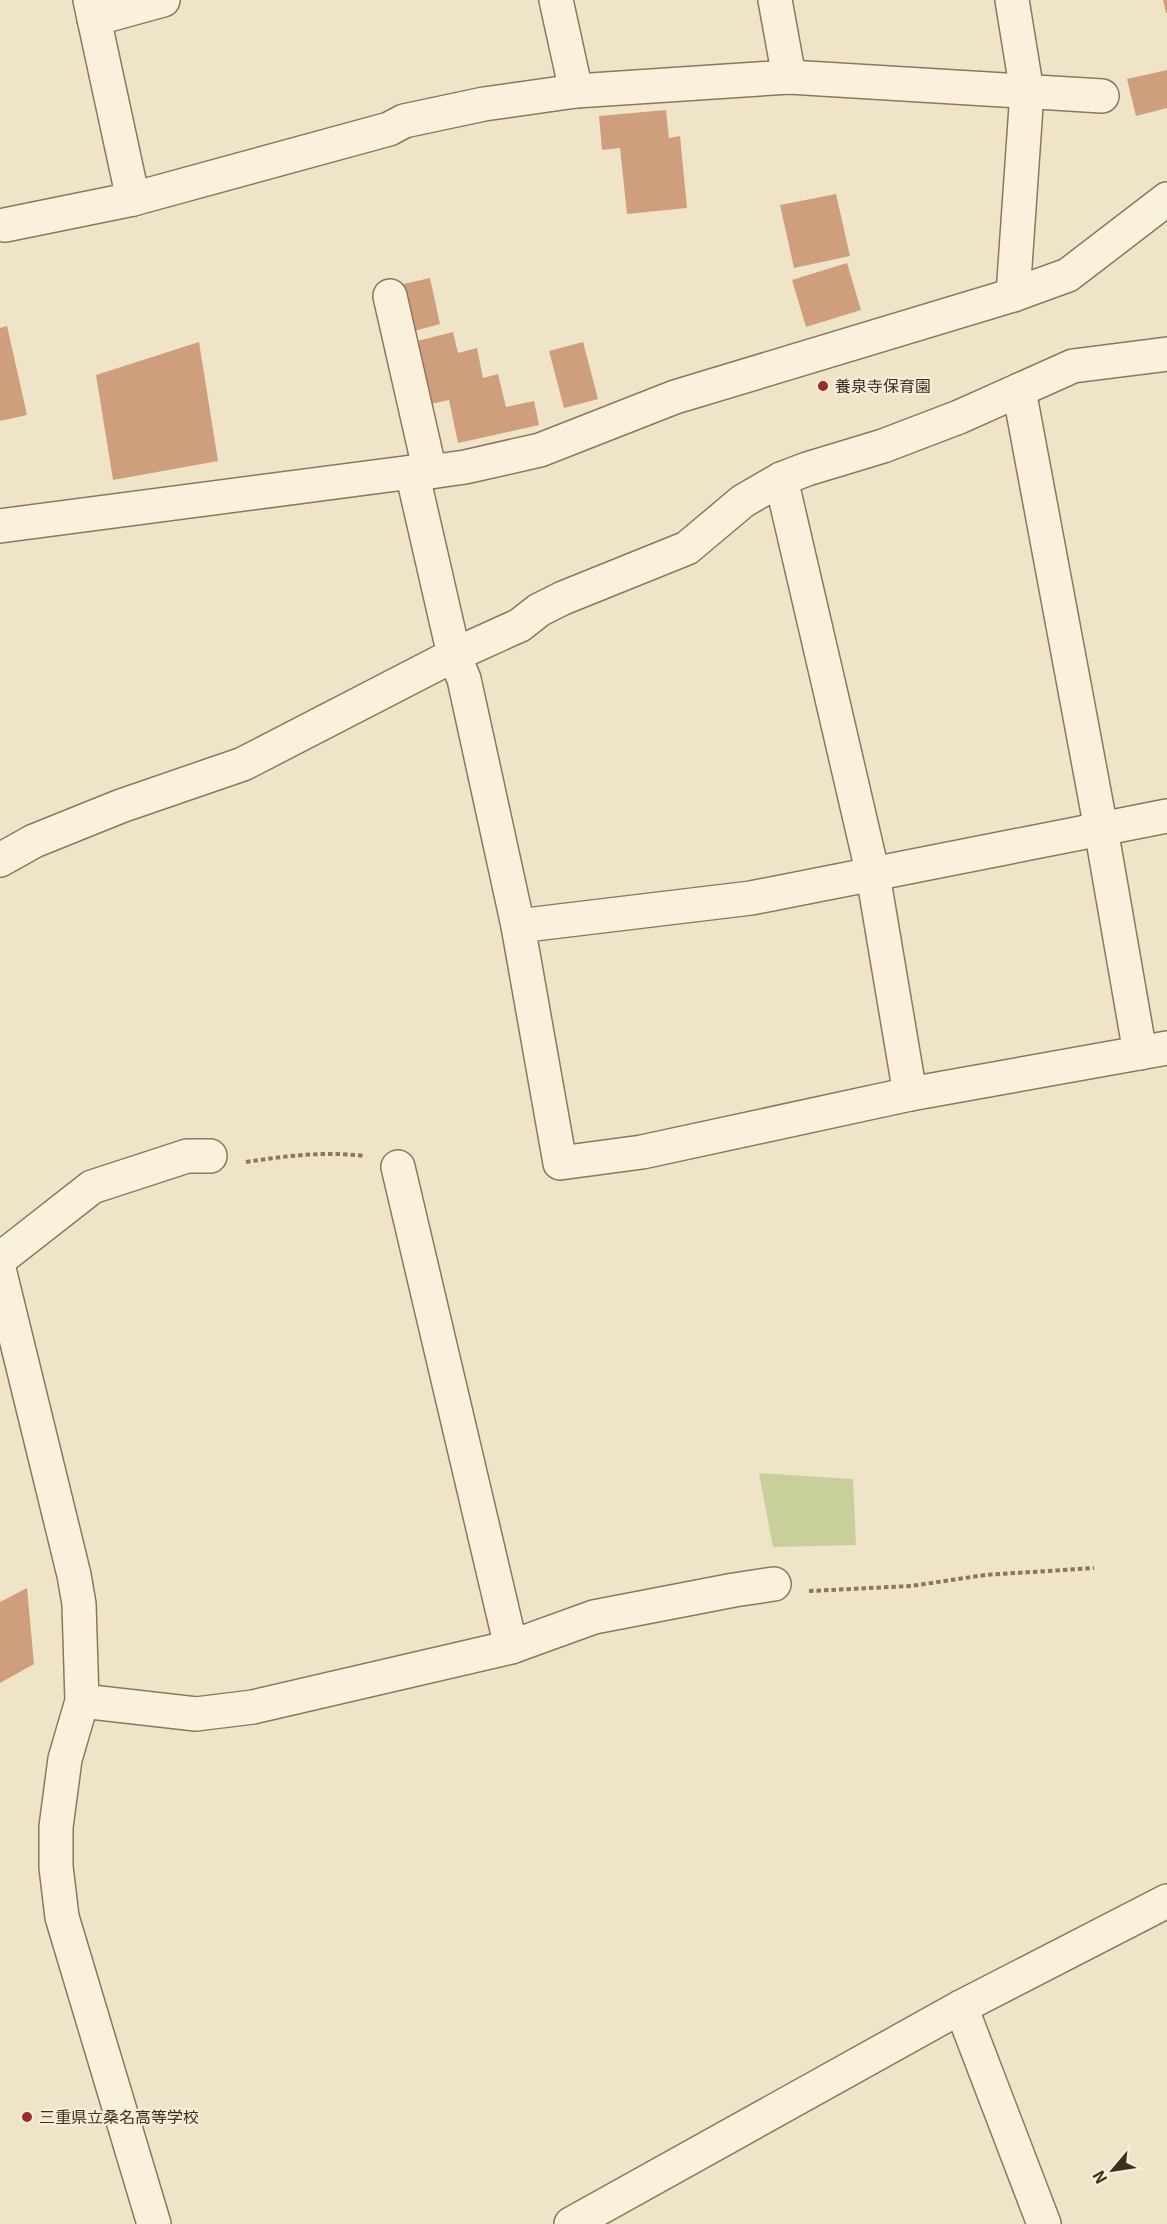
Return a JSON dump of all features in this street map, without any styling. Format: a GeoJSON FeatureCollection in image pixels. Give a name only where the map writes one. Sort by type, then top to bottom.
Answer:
{"type":"FeatureCollection","features":[{"type":"Feature","properties":{"kind":"street"},"geometry":{"type":"LineString","coordinates":[[133,199],[92,10],[163,0]]}},
{"type":"Feature","properties":{"kind":"street"},"geometry":{"type":"LineString","coordinates":[[556,0],[576,91]]}},
{"type":"Feature","properties":{"kind":"street"},"geometry":{"type":"LineString","coordinates":[[775,0],[789,78]]}},
{"type":"Feature","properties":{"kind":"street"},"geometry":{"type":"LineString","coordinates":[[1012,0],[1027,92],[1013,295]]}},
{"type":"Feature","properties":{"kind":"street"},"geometry":{"type":"LineString","coordinates":[[5,225],[133,199],[389,129],[404,121],[484,104],[576,91],[789,78],[1102,96]]}},
{"type":"Feature","properties":{"kind":"street"},"geometry":{"type":"LineString","coordinates":[[0,526],[465,467],[540,450],[675,397],[1013,295],[1068,275],[1167,199]]}},
{"type":"Feature","properties":{"kind":"street"},"geometry":{"type":"LineString","coordinates":[[390,296],[454,655],[464,679],[518,926],[560,1163],[642,1152],[910,1094],[1154,1051],[1101,829],[1019,390]]}},
{"type":"Feature","properties":{"kind":"street"},"geometry":{"type":"LineString","coordinates":[[0,860],[34,841],[121,806],[243,764],[454,655],[520,625],[539,610],[563,598],[687,548],[742,501],[781,479],[883,446],[959,417],[1073,366],[1167,354]]}},
{"type":"Feature","properties":{"kind":"street"},"geometry":{"type":"LineString","coordinates":[[781,479],[873,875],[910,1094]]}},
{"type":"Feature","properties":{"kind":"street"},"geometry":{"type":"LineString","coordinates":[[518,926],[751,898],[1167,816]]}},
{"type":"Feature","properties":{"kind":"street"},"geometry":{"type":"LineString","coordinates":[[0,1259],[92,1187],[187,1156],[210,1156]]}},
{"type":"Feature","properties":{"kind":"street"},"geometry":{"type":"LineString","coordinates":[[398,1167],[511,1647]]}},
{"type":"Feature","properties":{"kind":"street"},"geometry":{"type":"LineString","coordinates":[[0,1273],[74,1575],[79,1604],[82,1701],[65,1759],[56,1827],[56,1867],[62,1917],[154,2224]]}},
{"type":"Feature","properties":{"kind":"street"},"geometry":{"type":"LineString","coordinates":[[82,1701],[196,1714],[253,1707],[511,1647],[594,1617],[774,1584]]}},
{"type":"Feature","properties":{"kind":"street"},"geometry":{"type":"LineString","coordinates":[[584,2221],[961,2007],[1167,1901]]}},
{"type":"Feature","properties":{"kind":"street"},"geometry":{"type":"LineString","coordinates":[[961,2007],[1044,2224]]}},
{"type":"Feature","properties":{"kind":"path"},"geometry":{"type":"LineString","coordinates":[[210,1156],[243,1162],[288,1155],[343,1153],[389,1160],[398,1167]]}},
{"type":"Feature","properties":{"kind":"path"},"geometry":{"type":"LineString","coordinates":[[774,1584],[788,1592],[911,1586],[985,1575],[1094,1568]]}},
{"type":"Feature","properties":{"kind":"green space"},"geometry":{"type":"Polygon","coordinates":[[[759,1473],[853,1479],[856,1545],[773,1547],[759,1473]]]}},
{"type":"Feature","properties":{"kind":"building"},"geometry":{"type":"Polygon","coordinates":[[[1163,0],[1167,0],[1167,13],[1166,13],[1163,0]]]}},
{"type":"Feature","properties":{"kind":"building"},"geometry":{"type":"Polygon","coordinates":[[[1167,70],[1167,108],[1136,116],[1127,79],[1167,70]]]}},
{"type":"Feature","properties":{"kind":"building"},"geometry":{"type":"Polygon","coordinates":[[[666,110],[669,138],[680,136],[687,208],[627,214],[620,148],[602,150],[599,116],[666,110]]]}},
{"type":"Feature","properties":{"kind":"building"},"geometry":{"type":"Polygon","coordinates":[[[836,194],[850,256],[794,268],[780,205],[836,194]]]}},
{"type":"Feature","properties":{"kind":"building"},"geometry":{"type":"Polygon","coordinates":[[[847,263],[861,310],[806,327],[792,280],[847,263]]]}},
{"type":"Feature","properties":{"kind":"building"},"geometry":{"type":"Polygon","coordinates":[[[430,278],[440,324],[407,333],[395,286],[430,278]]]}},
{"type":"Feature","properties":{"kind":"building"},"geometry":{"type":"Polygon","coordinates":[[[7,326],[27,415],[0,421],[0,328],[7,326]]]}},
{"type":"Feature","properties":{"kind":"building"},"geometry":{"type":"Polygon","coordinates":[[[453,332],[458,353],[477,348],[483,378],[498,374],[506,407],[534,401],[539,425],[458,443],[449,400],[431,404],[417,341],[453,332]]]}},
{"type":"Feature","properties":{"kind":"building"},"geometry":{"type":"Polygon","coordinates":[[[199,342],[218,461],[113,480],[96,375],[199,342]]]}},
{"type":"Feature","properties":{"kind":"building"},"geometry":{"type":"Polygon","coordinates":[[[583,342],[598,399],[564,408],[549,351],[583,342]]]}},
{"type":"Feature","properties":{"kind":"building"},"geometry":{"type":"Polygon","coordinates":[[[27,1588],[34,1664],[0,1683],[0,1602],[27,1588]]]}},
{"type":"Feature","properties":{"kind":"place","name":"養泉寺保育園"},"geometry":{"type":"Point","coordinates":[823,386]}},
{"type":"Feature","properties":{"kind":"place","name":"三重県立桑名高等学校"},"geometry":{"type":"Point","coordinates":[27,2117]}}]}
